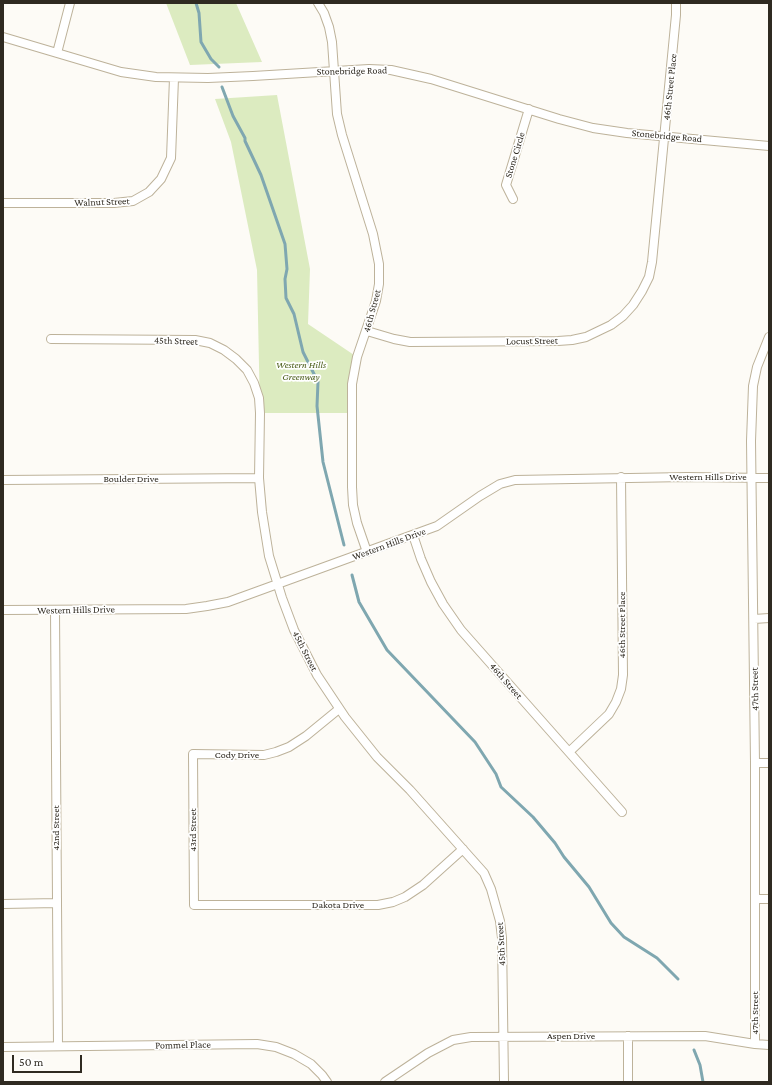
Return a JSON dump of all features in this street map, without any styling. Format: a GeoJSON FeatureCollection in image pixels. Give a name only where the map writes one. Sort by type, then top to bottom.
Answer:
{"type":"FeatureCollection","features":[{"type":"Feature","properties":{"kind":"street"},"geometry":{"type":"LineString","coordinates":[[57,53],[70,3]]}},
{"type":"Feature","properties":{"kind":"street","name":"46th Street"},"geometry":{"type":"LineString","coordinates":[[318,3],[324,13],[332,42],[337,114],[342,135],[373,234],[379,264],[379,284],[376,301],[357,357],[352,384],[353,505],[357,523],[368,552]]}},
{"type":"Feature","properties":{"kind":"street","name":"46th Street Place"},"geometry":{"type":"LineString","coordinates":[[654,254],[676,3]]}},
{"type":"Feature","properties":{"kind":"street","name":"Stonebridge Road"},"geometry":{"type":"LineString","coordinates":[[3,38],[121,72],[156,77],[253,76],[334,70],[391,70],[413,74],[593,128],[627,133],[769,146]]}},
{"type":"Feature","properties":{"kind":"street","name":"Walnut Street"},"geometry":{"type":"LineString","coordinates":[[3,203],[114,203],[133,201],[149,192],[161,179],[171,158],[174,78]]}},
{"type":"Feature","properties":{"kind":"street","name":"Stone Circle"},"geometry":{"type":"LineString","coordinates":[[513,199],[506,185],[529,109]]}},
{"type":"Feature","properties":{"kind":"street","name":"Locust Street"},"geometry":{"type":"LineString","coordinates":[[367,331],[410,342],[558,341],[586,337],[611,325],[623,316],[633,305],[649,277],[654,254]]}},
{"type":"Feature","properties":{"kind":"street","name":"47th Street"},"geometry":{"type":"LineString","coordinates":[[755,1044],[756,763],[752,386],[757,367],[769,337]]}},
{"type":"Feature","properties":{"kind":"street","name":"45th Street"},"geometry":{"type":"LineString","coordinates":[[50,339],[195,340],[210,343],[224,350],[236,358],[247,370],[259,398],[259,478],[262,512],[269,556],[294,630],[317,675],[339,709],[377,757],[410,790],[484,873],[493,894],[500,921],[502,938],[504,1082]]}},
{"type":"Feature","properties":{"kind":"street","name":"Boulder Drive"},"geometry":{"type":"LineString","coordinates":[[3,480],[259,478]]}},
{"type":"Feature","properties":{"kind":"street","name":"46th Street Place"},"geometry":{"type":"LineString","coordinates":[[568,752],[609,714],[616,702],[621,688],[621,478]]}},
{"type":"Feature","properties":{"kind":"street","name":"Western Hills Drive"},"geometry":{"type":"LineString","coordinates":[[3,610],[186,609],[228,602],[437,526],[500,484],[515,480],[769,478]]}},
{"type":"Feature","properties":{"kind":"street","name":"46th Street"},"geometry":{"type":"LineString","coordinates":[[414,535],[421,559],[431,582],[450,615],[568,752],[622,812]]}},
{"type":"Feature","properties":{"kind":"street","name":"42nd Street"},"geometry":{"type":"LineString","coordinates":[[55,610],[58,1046]]}},
{"type":"Feature","properties":{"kind":"street"},"geometry":{"type":"LineString","coordinates":[[754,618],[769,618]]}},
{"type":"Feature","properties":{"kind":"street","name":"Cody Drive"},"geometry":{"type":"LineString","coordinates":[[193,754],[264,755],[276,752],[306,736],[339,709]]}},
{"type":"Feature","properties":{"kind":"street","name":"43rd Street"},"geometry":{"type":"LineString","coordinates":[[193,754],[194,905]]}},
{"type":"Feature","properties":{"kind":"street"},"geometry":{"type":"LineString","coordinates":[[756,763],[769,763]]}},
{"type":"Feature","properties":{"kind":"street","name":"Dakota Drive"},"geometry":{"type":"LineString","coordinates":[[194,905],[378,905],[393,902],[405,897],[423,885],[462,849]]}},
{"type":"Feature","properties":{"kind":"street"},"geometry":{"type":"LineString","coordinates":[[755,899],[769,899]]}},
{"type":"Feature","properties":{"kind":"street"},"geometry":{"type":"LineString","coordinates":[[3,904],[57,904]]}},
{"type":"Feature","properties":{"kind":"street"},"geometry":{"type":"LineString","coordinates":[[628,1036],[628,1082]]}},
{"type":"Feature","properties":{"kind":"street","name":"Aspen Drive"},"geometry":{"type":"LineString","coordinates":[[385,1082],[428,1053],[453,1040],[471,1037],[705,1036],[769,1045]]}},
{"type":"Feature","properties":{"kind":"street","name":"Pommel Place"},"geometry":{"type":"LineString","coordinates":[[3,1047],[257,1044],[276,1047],[294,1054],[311,1064],[327,1082]]}},
{"type":"Feature","properties":{"kind":"green space"},"geometry":{"type":"Polygon","coordinates":[[[166,3],[236,3],[262,62],[190,65],[166,3]]]}},
{"type":"Feature","properties":{"kind":"green space","name":"Western Hills Greenway"},"geometry":{"type":"Polygon","coordinates":[[[277,95],[310,269],[308,324],[357,357],[352,413],[260,413],[257,270],[231,142],[215,99],[277,95]]]}},
{"type":"Feature","properties":{"kind":"waterway"},"geometry":{"type":"LineString","coordinates":[[196,3],[199,13],[201,42],[211,59],[219,67]]}},
{"type":"Feature","properties":{"kind":"waterway"},"geometry":{"type":"LineString","coordinates":[[222,87],[233,116],[245,138],[261,175],[285,244],[287,269],[285,279],[286,298],[294,314],[303,352],[318,382],[317,406],[323,462],[344,545]]}},
{"type":"Feature","properties":{"kind":"waterway"},"geometry":{"type":"LineString","coordinates":[[352,575],[359,602],[387,650],[475,742],[496,774],[501,787],[533,817],[555,843],[564,857],[589,887],[611,923],[624,937],[657,958],[678,979]]}},
{"type":"Feature","properties":{"kind":"waterway"},"geometry":{"type":"LineString","coordinates":[[694,1050],[700,1065],[703,1082]]}}]}
